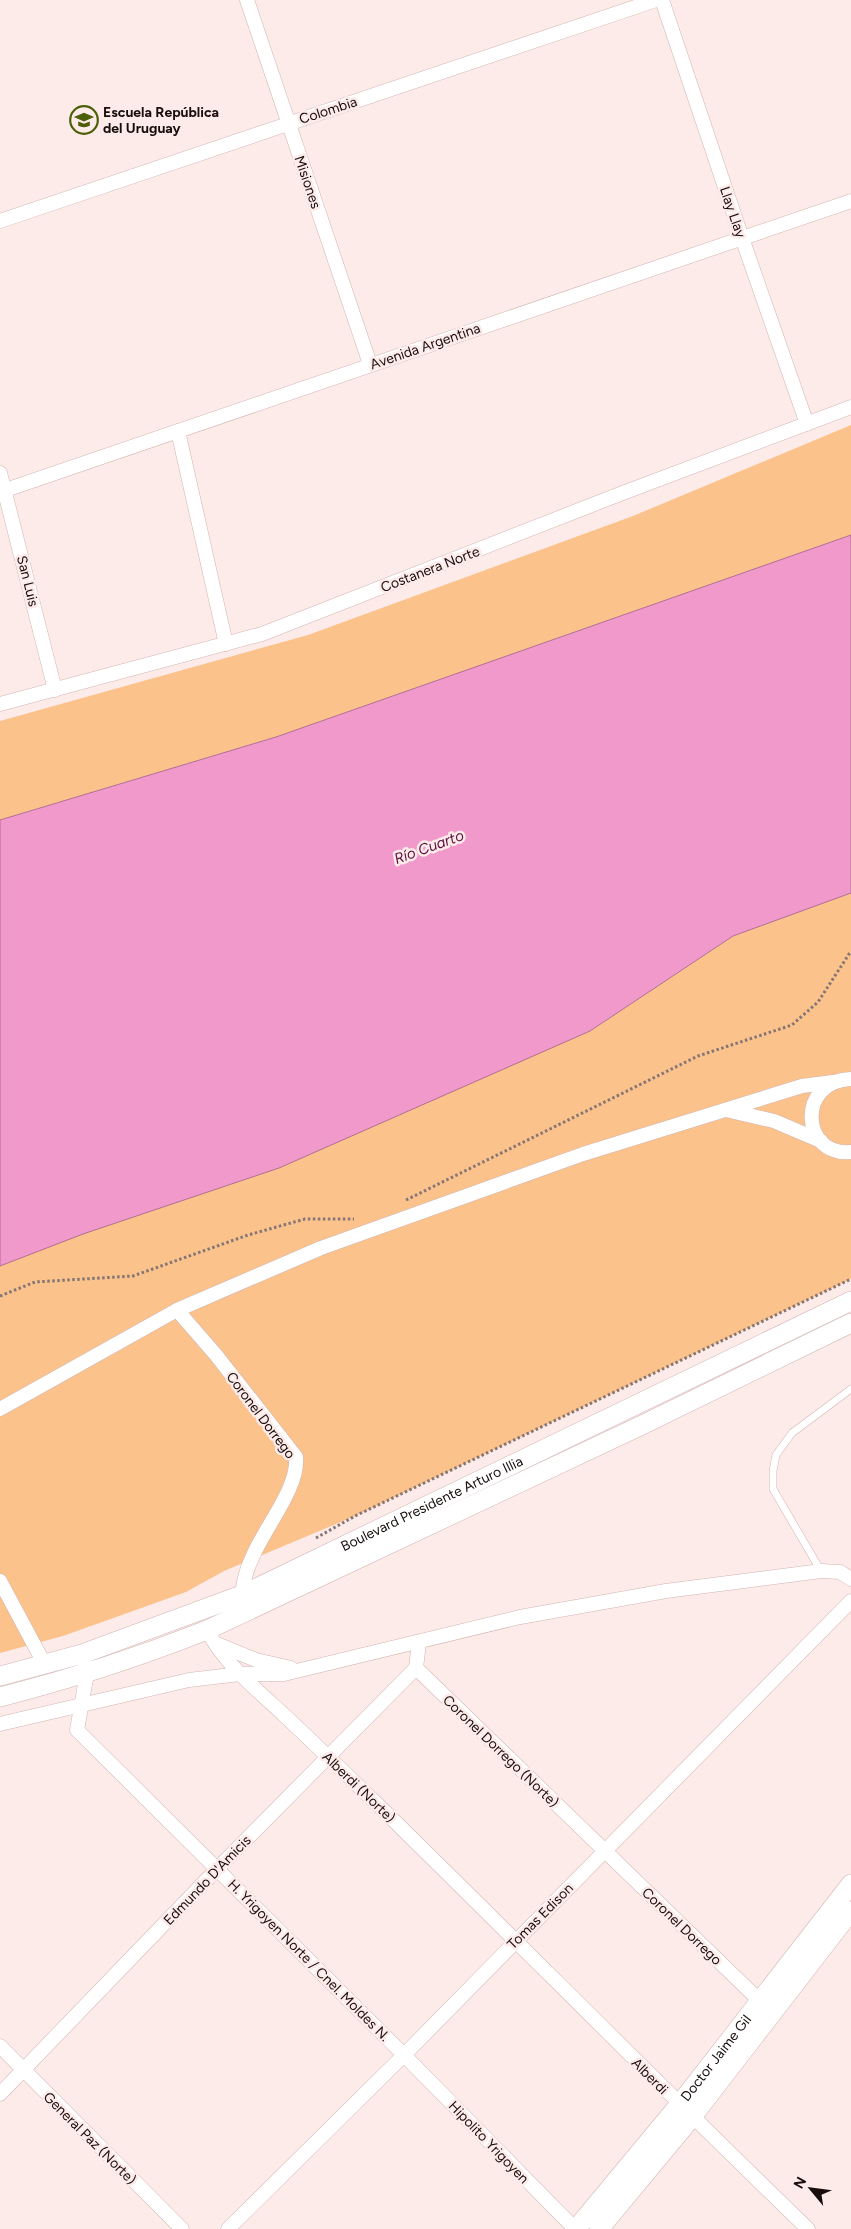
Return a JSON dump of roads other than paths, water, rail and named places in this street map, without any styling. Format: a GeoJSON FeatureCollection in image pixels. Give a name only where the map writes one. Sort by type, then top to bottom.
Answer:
{"type":"FeatureCollection","features":[{"type":"Feature","properties":{"kind":"main road","name":"Boulevard Presidente Arturo Illia"},"geometry":{"type":"LineString","coordinates":[[0,1676],[82,1654],[242,1595],[851,1301]]}},
{"type":"Feature","properties":{"kind":"main road","name":"Boulevard Presidente Arturo Illia"},"geometry":{"type":"LineString","coordinates":[[0,1696],[87,1673],[210,1636],[240,1615],[604,1443],[851,1323]]}},
{"type":"Feature","properties":{"kind":"main road","name":"Doctor Jaime Gil"},"geometry":{"type":"LineString","coordinates":[[575,2229],[685,2111],[847,1911],[851,1884]]}},
{"type":"Feature","properties":{"kind":"main road","name":"Doctor Jaime Gil"},"geometry":{"type":"LineString","coordinates":[[599,2229],[685,2111],[760,2001],[847,1911]]}},
{"type":"Feature","properties":{"kind":"street","name":"Misiones"},"geometry":{"type":"LineString","coordinates":[[247,0],[370,364]]}},
{"type":"Feature","properties":{"kind":"street","name":"Colombia"},"geometry":{"type":"LineString","coordinates":[[0,221],[656,0]]}},
{"type":"Feature","properties":{"kind":"street","name":"Llay Llay"},"geometry":{"type":"LineString","coordinates":[[662,0],[807,424]]}},
{"type":"Feature","properties":{"kind":"street","name":"Avenida Argentina"},"geometry":{"type":"LineString","coordinates":[[3,491],[370,364],[851,202]]}},
{"type":"Feature","properties":{"kind":"street","name":"Costanera Norte"},"geometry":{"type":"LineString","coordinates":[[0,704],[262,634],[620,494],[851,407]]}},
{"type":"Feature","properties":{"kind":"street"},"geometry":{"type":"LineString","coordinates":[[178,431],[226,644]]}},
{"type":"Feature","properties":{"kind":"street","name":"San Luis"},"geometry":{"type":"LineString","coordinates":[[0,473],[3,491],[55,690]]}},
{"type":"Feature","properties":{"kind":"street"},"geometry":{"type":"LineString","coordinates":[[0,1409],[177,1310],[321,1248],[583,1154],[802,1086],[851,1079]]}},
{"type":"Feature","properties":{"kind":"street"},"geometry":{"type":"LineString","coordinates":[[820,1141],[814,1131],[811,1120],[812,1108],[820,1093],[833,1082]]}},
{"type":"Feature","properties":{"kind":"street"},"geometry":{"type":"LineString","coordinates":[[725,1110],[774,1121],[849,1156]]}},
{"type":"Feature","properties":{"kind":"street","name":"Coronel Dorrego"},"geometry":{"type":"LineString","coordinates":[[177,1310],[216,1355],[296,1457],[297,1469],[292,1483],[252,1556],[244,1577],[240,1615]]}},
{"type":"Feature","properties":{"kind":"street"},"geometry":{"type":"LineString","coordinates":[[0,1724],[189,1680],[240,1674],[284,1674],[530,1615],[666,1591],[821,1571],[840,1572],[851,1579]]}},
{"type":"Feature","properties":{"kind":"street"},"geometry":{"type":"LineString","coordinates":[[0,1580],[45,1665]]}},
{"type":"Feature","properties":{"kind":"street","name":"Tomas Edison"},"geometry":{"type":"LineString","coordinates":[[228,2229],[404,2055],[851,1601]]}},
{"type":"Feature","properties":{"kind":"street"},"geometry":{"type":"LineString","coordinates":[[210,1636],[256,1660],[301,1670]]}},
{"type":"Feature","properties":{"kind":"street","name":"Alberdi (Norte)"},"geometry":{"type":"LineString","coordinates":[[210,1636],[240,1674],[328,1756],[516,1940]]}},
{"type":"Feature","properties":{"kind":"street"},"geometry":{"type":"LineString","coordinates":[[416,1668],[419,1643]]}},
{"type":"Feature","properties":{"kind":"street","name":"H. Yrigoyen Norte / Cnel. Moldes N."},"geometry":{"type":"LineString","coordinates":[[82,1654],[87,1673],[77,1730],[404,2055]]}},
{"type":"Feature","properties":{"kind":"street","name":"Coronel Dorrego (Norte)"},"geometry":{"type":"LineString","coordinates":[[416,1668],[604,1852]]}},
{"type":"Feature","properties":{"kind":"street","name":"Edmundo D'Amicis"},"geometry":{"type":"LineString","coordinates":[[0,2094],[217,1869],[416,1668]]}},
{"type":"Feature","properties":{"kind":"street","name":"Coronel Dorrego"},"geometry":{"type":"LineString","coordinates":[[604,1852],[760,2001]]}},
{"type":"Feature","properties":{"kind":"street","name":"Alberdi"},"geometry":{"type":"LineString","coordinates":[[516,1940],[685,2111],[808,2229]]}},
{"type":"Feature","properties":{"kind":"street","name":"General Paz (Norte)"},"geometry":{"type":"LineString","coordinates":[[0,2046],[22,2071],[182,2229]]}},
{"type":"Feature","properties":{"kind":"street","name":"Hipolito Yrigoyen"},"geometry":{"type":"LineString","coordinates":[[404,2055],[575,2229]]}},
{"type":"Feature","properties":{"kind":"lane"},"geometry":{"type":"LineString","coordinates":[[821,1571],[773,1488],[772,1471],[776,1455],[792,1433],[851,1389]]}},
{"type":"Feature","properties":{"kind":"water","name":"Río Cuarto"},"geometry":{"type":"Polygon","coordinates":[[[851,535],[851,893],[733,936],[590,1031],[279,1168],[83,1234],[0,1266],[0,820],[276,737],[851,535]]]}},
{"type":"Feature","properties":{"kind":"place","name":"Escuela República del Uruguay"},"geometry":{"type":"Point","coordinates":[84,120]}}]}
